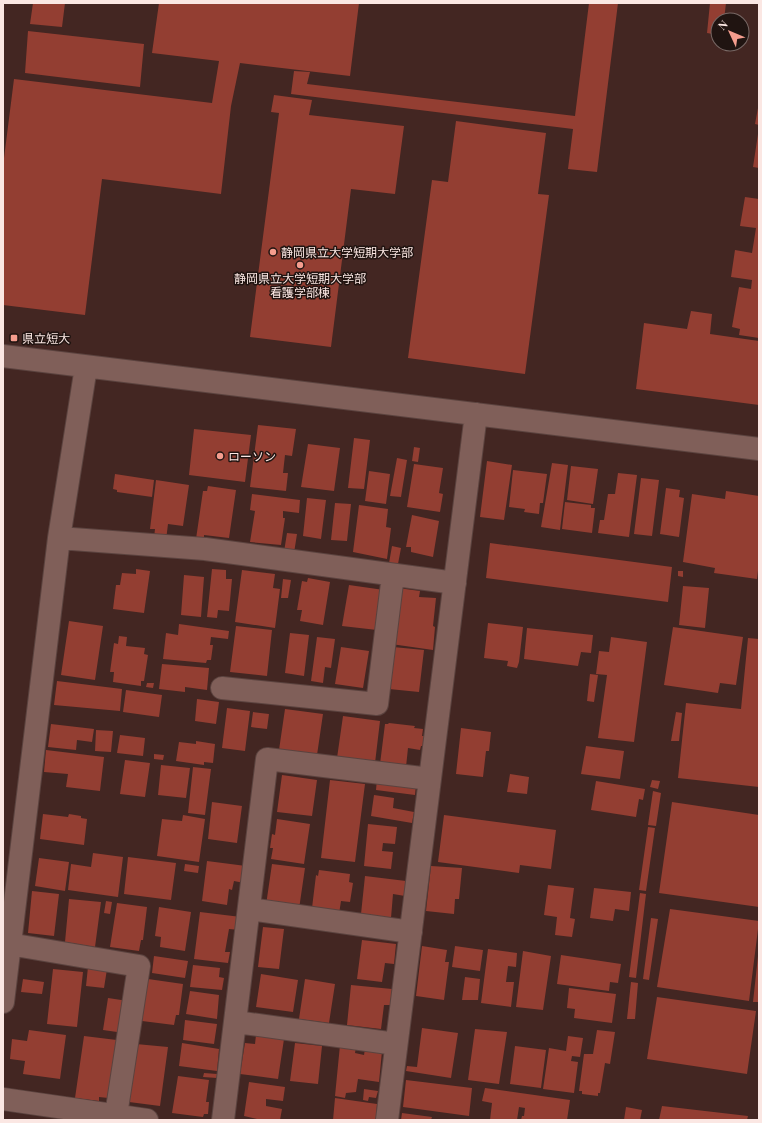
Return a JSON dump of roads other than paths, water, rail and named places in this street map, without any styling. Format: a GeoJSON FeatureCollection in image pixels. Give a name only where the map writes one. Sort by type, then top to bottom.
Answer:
{"type":"FeatureCollection","features":[{"type":"Feature","properties":{"kind":"street"},"geometry":{"type":"LineString","coordinates":[[3,356],[759,449]]}},
{"type":"Feature","properties":{"kind":"street"},"geometry":{"type":"LineString","coordinates":[[3,1002],[8,938],[59,538],[86,367]]}},
{"type":"Feature","properties":{"kind":"street"},"geometry":{"type":"LineString","coordinates":[[387,1120],[476,414]]}},
{"type":"Feature","properties":{"kind":"street"},"geometry":{"type":"LineString","coordinates":[[59,538],[205,549],[455,583]]}},
{"type":"Feature","properties":{"kind":"street"},"geometry":{"type":"LineString","coordinates":[[222,688],[377,704],[393,574]]}},
{"type":"Feature","properties":{"kind":"street"},"geometry":{"type":"LineString","coordinates":[[223,1120],[267,759],[430,778]]}},
{"type":"Feature","properties":{"kind":"street"},"geometry":{"type":"LineString","coordinates":[[249,909],[411,932]]}},
{"type":"Feature","properties":{"kind":"street"},"geometry":{"type":"LineString","coordinates":[[8,938],[139,966],[116,1116]]}},
{"type":"Feature","properties":{"kind":"street"},"geometry":{"type":"LineString","coordinates":[[236,1022],[396,1044]]}},
{"type":"Feature","properties":{"kind":"street"},"geometry":{"type":"LineString","coordinates":[[3,1099],[147,1120]]}},
{"type":"Feature","properties":{"kind":"place","name":"静岡県立大学短期大学部"},"geometry":{"type":"Point","coordinates":[273,252]}},
{"type":"Feature","properties":{"kind":"place","name":"静岡県立大学短期大学部 看護学部棟"},"geometry":{"type":"Point","coordinates":[300,265]}},
{"type":"Feature","properties":{"kind":"place","name":"県立短大"},"geometry":{"type":"Point","coordinates":[14,338]}},
{"type":"Feature","properties":{"kind":"place","name":"ローソン"},"geometry":{"type":"Point","coordinates":[220,456]}}]}
